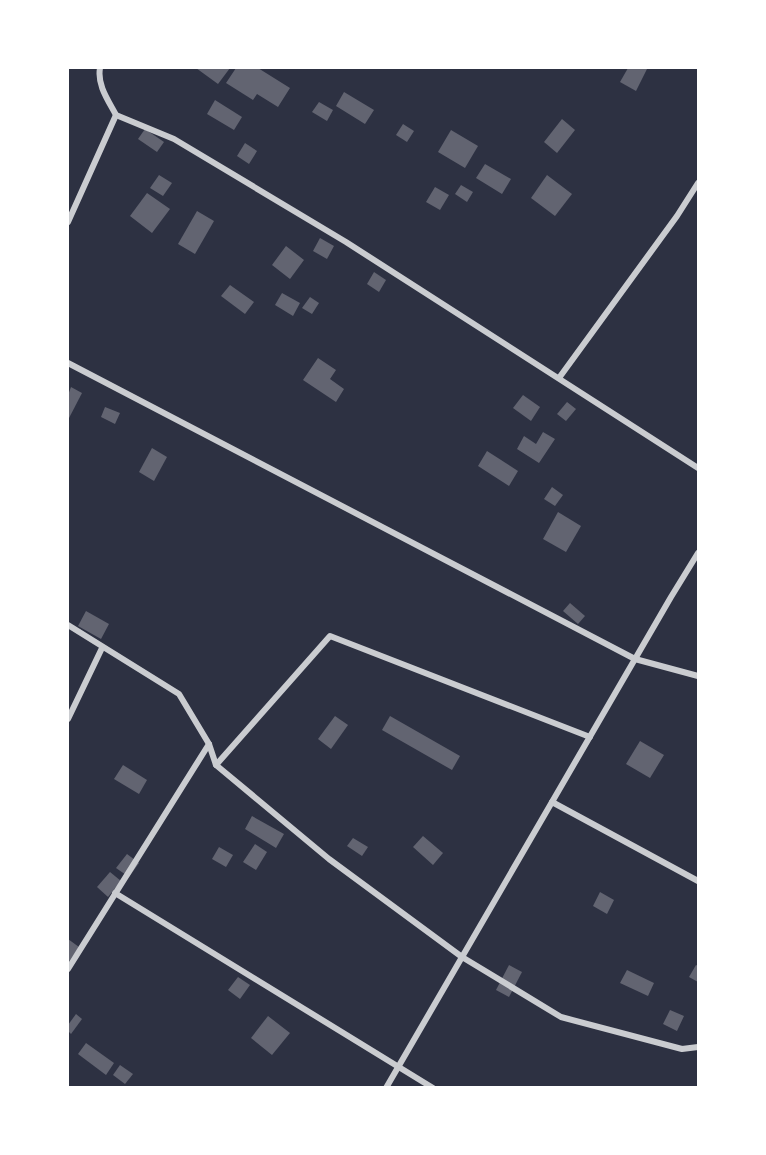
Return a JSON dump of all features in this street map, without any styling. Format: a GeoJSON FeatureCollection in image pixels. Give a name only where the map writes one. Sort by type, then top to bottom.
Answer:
{"type":"FeatureCollection","features":[{"type":"Feature","properties":{"kind":"street"},"geometry":{"type":"LineString","coordinates":[[100,68],[102,89],[116,115],[184,145],[346,242],[699,468]]}},
{"type":"Feature","properties":{"kind":"street"},"geometry":{"type":"LineString","coordinates":[[68,222],[116,115]]}},
{"type":"Feature","properties":{"kind":"street"},"geometry":{"type":"LineString","coordinates":[[559,378],[699,183]]}},
{"type":"Feature","properties":{"kind":"street"},"geometry":{"type":"LineString","coordinates":[[68,363],[635,658],[699,676]]}},
{"type":"Feature","properties":{"kind":"street"},"geometry":{"type":"LineString","coordinates":[[386,1088],[635,658],[699,553]]}},
{"type":"Feature","properties":{"kind":"street"},"geometry":{"type":"LineString","coordinates":[[68,625],[179,694],[209,744],[216,765],[329,859],[462,957],[561,1017],[682,1049],[699,1047]]}},
{"type":"Feature","properties":{"kind":"street"},"geometry":{"type":"LineString","coordinates":[[216,765],[330,636],[590,737]]}},
{"type":"Feature","properties":{"kind":"street"},"geometry":{"type":"LineString","coordinates":[[68,720],[102,648]]}},
{"type":"Feature","properties":{"kind":"street"},"geometry":{"type":"LineString","coordinates":[[68,969],[209,744]]}},
{"type":"Feature","properties":{"kind":"street"},"geometry":{"type":"LineString","coordinates":[[552,802],[699,881]]}},
{"type":"Feature","properties":{"kind":"street"},"geometry":{"type":"LineString","coordinates":[[115,893],[433,1088]]}},
{"type":"Feature","properties":{"kind":"building"},"geometry":{"type":"Polygon","coordinates":[[[196,68],[230,68],[218,84],[196,68]]]}},
{"type":"Feature","properties":{"kind":"building"},"geometry":{"type":"Polygon","coordinates":[[[236,68],[258,68],[290,88],[278,107],[257,94],[253,100],[226,83],[236,68]]]}},
{"type":"Feature","properties":{"kind":"building"},"geometry":{"type":"Polygon","coordinates":[[[628,68],[647,69],[636,91],[620,82],[628,68]]]}},
{"type":"Feature","properties":{"kind":"building"},"geometry":{"type":"Polygon","coordinates":[[[344,92],[374,110],[365,124],[336,106],[344,92]]]}},
{"type":"Feature","properties":{"kind":"building"},"geometry":{"type":"Polygon","coordinates":[[[215,100],[242,117],[234,130],[207,114],[215,100]]]}},
{"type":"Feature","properties":{"kind":"building"},"geometry":{"type":"Polygon","coordinates":[[[319,102],[333,110],[327,121],[312,112],[319,102]]]}},
{"type":"Feature","properties":{"kind":"building"},"geometry":{"type":"Polygon","coordinates":[[[562,119],[575,130],[557,153],[544,142],[562,119]]]}},
{"type":"Feature","properties":{"kind":"building"},"geometry":{"type":"Polygon","coordinates":[[[403,124],[414,131],[407,142],[396,135],[403,124]]]}},
{"type":"Feature","properties":{"kind":"building"},"geometry":{"type":"Polygon","coordinates":[[[145,129],[164,142],[157,152],[138,139],[145,129]]]}},
{"type":"Feature","properties":{"kind":"building"},"geometry":{"type":"Polygon","coordinates":[[[451,130],[478,146],[465,168],[438,152],[451,130]]]}},
{"type":"Feature","properties":{"kind":"building"},"geometry":{"type":"Polygon","coordinates":[[[245,143],[257,151],[249,164],[237,156],[245,143]]]}},
{"type":"Feature","properties":{"kind":"building"},"geometry":{"type":"Polygon","coordinates":[[[485,164],[511,179],[502,194],[476,178],[485,164]]]}},
{"type":"Feature","properties":{"kind":"building"},"geometry":{"type":"Polygon","coordinates":[[[159,175],[172,183],[163,196],[150,188],[159,175]]]}},
{"type":"Feature","properties":{"kind":"building"},"geometry":{"type":"Polygon","coordinates":[[[547,175],[572,194],[555,216],[531,198],[547,175]]]}},
{"type":"Feature","properties":{"kind":"building"},"geometry":{"type":"Polygon","coordinates":[[[461,185],[473,192],[467,202],[455,194],[461,185]]]}},
{"type":"Feature","properties":{"kind":"building"},"geometry":{"type":"Polygon","coordinates":[[[435,187],[449,195],[440,210],[426,202],[435,187]]]}},
{"type":"Feature","properties":{"kind":"building"},"geometry":{"type":"Polygon","coordinates":[[[147,193],[170,209],[152,233],[130,216],[147,193]]]}},
{"type":"Feature","properties":{"kind":"building"},"geometry":{"type":"Polygon","coordinates":[[[197,211],[214,221],[195,254],[178,244],[197,211]]]}},
{"type":"Feature","properties":{"kind":"building"},"geometry":{"type":"Polygon","coordinates":[[[320,238],[334,246],[327,259],[313,251],[320,238]]]}},
{"type":"Feature","properties":{"kind":"building"},"geometry":{"type":"Polygon","coordinates":[[[286,246],[304,260],[290,279],[272,265],[286,246]]]}},
{"type":"Feature","properties":{"kind":"building"},"geometry":{"type":"Polygon","coordinates":[[[374,272],[386,280],[379,292],[367,284],[374,272]]]}},
{"type":"Feature","properties":{"kind":"building"},"geometry":{"type":"Polygon","coordinates":[[[230,285],[254,302],[245,314],[221,296],[230,285]]]}},
{"type":"Feature","properties":{"kind":"building"},"geometry":{"type":"Polygon","coordinates":[[[282,293],[300,303],[293,316],[275,305],[282,293]]]}},
{"type":"Feature","properties":{"kind":"building"},"geometry":{"type":"Polygon","coordinates":[[[310,297],[319,303],[312,314],[302,308],[310,297]]]}},
{"type":"Feature","properties":{"kind":"building"},"geometry":{"type":"Polygon","coordinates":[[[318,358],[336,370],[330,379],[344,389],[336,402],[303,380],[318,358]]]}},
{"type":"Feature","properties":{"kind":"building"},"geometry":{"type":"Polygon","coordinates":[[[71,387],[82,393],[68,420],[68,395],[71,387]]]}},
{"type":"Feature","properties":{"kind":"building"},"geometry":{"type":"Polygon","coordinates":[[[523,395],[540,407],[531,421],[513,408],[523,395]]]}},
{"type":"Feature","properties":{"kind":"building"},"geometry":{"type":"Polygon","coordinates":[[[567,402],[576,409],[566,421],[557,414],[567,402]]]}},
{"type":"Feature","properties":{"kind":"building"},"geometry":{"type":"Polygon","coordinates":[[[105,407],[120,413],[115,424],[101,417],[105,407]]]}},
{"type":"Feature","properties":{"kind":"building"},"geometry":{"type":"Polygon","coordinates":[[[543,432],[555,439],[539,463],[517,449],[524,436],[536,444],[543,432]]]}},
{"type":"Feature","properties":{"kind":"building"},"geometry":{"type":"Polygon","coordinates":[[[152,448],[167,457],[154,481],[139,472],[152,448]]]}},
{"type":"Feature","properties":{"kind":"building"},"geometry":{"type":"Polygon","coordinates":[[[487,451],[518,471],[509,486],[478,466],[487,451]]]}},
{"type":"Feature","properties":{"kind":"building"},"geometry":{"type":"Polygon","coordinates":[[[552,487],[563,495],[555,506],[544,499],[552,487]]]}},
{"type":"Feature","properties":{"kind":"building"},"geometry":{"type":"Polygon","coordinates":[[[558,512],[581,526],[566,552],[543,539],[558,512]]]}},
{"type":"Feature","properties":{"kind":"building"},"geometry":{"type":"Polygon","coordinates":[[[570,603],[585,616],[578,624],[563,611],[570,603]]]}},
{"type":"Feature","properties":{"kind":"building"},"geometry":{"type":"Polygon","coordinates":[[[86,611],[109,624],[101,639],[78,626],[86,611]]]}},
{"type":"Feature","properties":{"kind":"building"},"geometry":{"type":"Polygon","coordinates":[[[335,716],[348,725],[331,749],[318,739],[335,716]]]}},
{"type":"Feature","properties":{"kind":"building"},"geometry":{"type":"Polygon","coordinates":[[[390,716],[460,756],[452,770],[382,730],[390,716]]]}},
{"type":"Feature","properties":{"kind":"building"},"geometry":{"type":"Polygon","coordinates":[[[640,741],[664,755],[650,778],[626,764],[640,741]]]}},
{"type":"Feature","properties":{"kind":"building"},"geometry":{"type":"Polygon","coordinates":[[[123,765],[147,780],[139,794],[114,779],[123,765]]]}},
{"type":"Feature","properties":{"kind":"building"},"geometry":{"type":"Polygon","coordinates":[[[252,816],[284,834],[276,848],[245,829],[252,816]]]}},
{"type":"Feature","properties":{"kind":"building"},"geometry":{"type":"Polygon","coordinates":[[[423,836],[443,853],[433,865],[413,847],[423,836]]]}},
{"type":"Feature","properties":{"kind":"building"},"geometry":{"type":"Polygon","coordinates":[[[353,838],[368,847],[362,856],[347,846],[353,838]]]}},
{"type":"Feature","properties":{"kind":"building"},"geometry":{"type":"Polygon","coordinates":[[[255,844],[267,852],[256,870],[243,862],[255,844]]]}},
{"type":"Feature","properties":{"kind":"building"},"geometry":{"type":"Polygon","coordinates":[[[219,847],[233,855],[226,867],[212,859],[219,847]]]}},
{"type":"Feature","properties":{"kind":"building"},"geometry":{"type":"Polygon","coordinates":[[[127,854],[139,863],[129,877],[116,868],[127,854]]]}},
{"type":"Feature","properties":{"kind":"building"},"geometry":{"type":"Polygon","coordinates":[[[110,872],[121,881],[108,897],[97,887],[110,872]]]}},
{"type":"Feature","properties":{"kind":"building"},"geometry":{"type":"Polygon","coordinates":[[[600,892],[614,900],[607,914],[593,906],[600,892]]]}},
{"type":"Feature","properties":{"kind":"building"},"geometry":{"type":"Polygon","coordinates":[[[68,939],[79,947],[68,963],[68,939]]]}},
{"type":"Feature","properties":{"kind":"building"},"geometry":{"type":"Polygon","coordinates":[[[509,965],[522,972],[509,997],[496,990],[509,965]]]}},
{"type":"Feature","properties":{"kind":"building"},"geometry":{"type":"Polygon","coordinates":[[[696,965],[698,966],[698,982],[689,977],[696,965]]]}},
{"type":"Feature","properties":{"kind":"building"},"geometry":{"type":"Polygon","coordinates":[[[627,970],[654,983],[648,996],[620,983],[627,970]]]}},
{"type":"Feature","properties":{"kind":"building"},"geometry":{"type":"Polygon","coordinates":[[[238,977],[250,985],[240,999],[228,990],[238,977]]]}},
{"type":"Feature","properties":{"kind":"building"},"geometry":{"type":"Polygon","coordinates":[[[670,1010],[684,1016],[677,1031],[663,1024],[670,1010]]]}},
{"type":"Feature","properties":{"kind":"building"},"geometry":{"type":"Polygon","coordinates":[[[76,1014],[82,1019],[71,1034],[68,1031],[68,1025],[76,1014]]]}},
{"type":"Feature","properties":{"kind":"building"},"geometry":{"type":"Polygon","coordinates":[[[268,1016],[290,1033],[272,1055],[251,1038],[268,1016]]]}},
{"type":"Feature","properties":{"kind":"building"},"geometry":{"type":"Polygon","coordinates":[[[86,1043],[114,1063],[106,1075],[78,1054],[86,1043]]]}},
{"type":"Feature","properties":{"kind":"building"},"geometry":{"type":"Polygon","coordinates":[[[120,1065],[133,1074],[125,1084],[113,1075],[120,1065]]]}}]}
